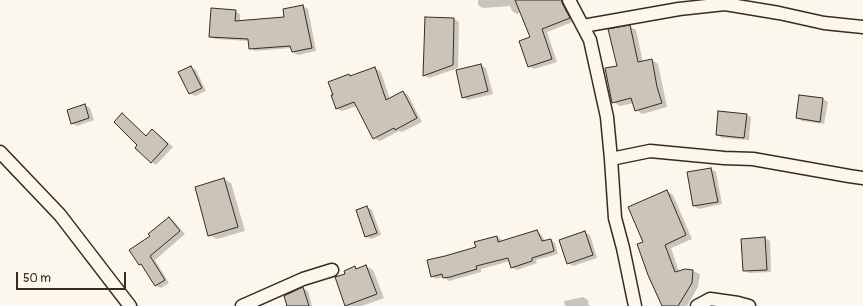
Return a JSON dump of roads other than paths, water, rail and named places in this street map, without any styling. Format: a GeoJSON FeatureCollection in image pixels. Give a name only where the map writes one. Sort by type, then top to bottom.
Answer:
{"type":"FeatureCollection","features":[{"type":"Feature","properties":{"kind":"street"},"geometry":{"type":"LineString","coordinates":[[570,0],[590,40],[607,117],[614,218],[623,248],[635,306]]}},
{"type":"Feature","properties":{"kind":"street"},"geometry":{"type":"LineString","coordinates":[[583,26],[679,9],[725,4],[824,23],[863,27]]}},
{"type":"Feature","properties":{"kind":"street"},"geometry":{"type":"LineString","coordinates":[[611,159],[650,151],[724,158],[753,158],[863,178]]}},
{"type":"Feature","properties":{"kind":"street"},"geometry":{"type":"LineString","coordinates":[[0,152],[60,215],[130,306]]}},
{"type":"Feature","properties":{"kind":"street"},"geometry":{"type":"LineString","coordinates":[[242,306],[303,279],[332,270]]}},
{"type":"Feature","properties":{"kind":"street"},"geometry":{"type":"LineString","coordinates":[[697,306],[710,299],[749,306]]}}]}
